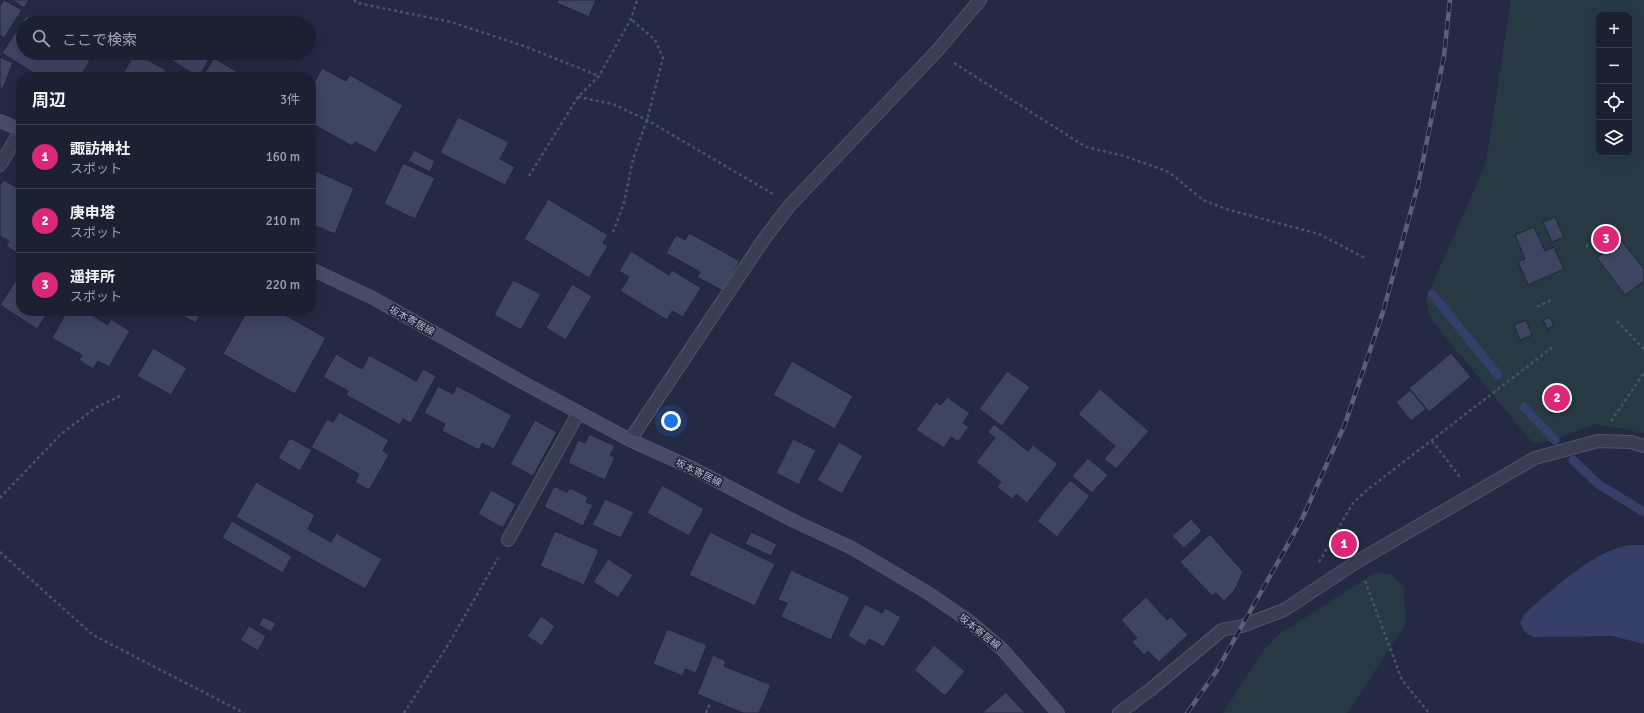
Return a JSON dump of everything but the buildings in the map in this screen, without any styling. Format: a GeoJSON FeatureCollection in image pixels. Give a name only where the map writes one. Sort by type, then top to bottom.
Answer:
{"type":"FeatureCollection","features":[{"type":"Feature","properties":{"kind":"main road"},"geometry":{"type":"LineString","coordinates":[[0,122],[16,128]]}},
{"type":"Feature","properties":{"kind":"main road","name":"坂本寄居線"},"geometry":{"type":"LineString","coordinates":[[316,271],[372,298],[630,440],[692,468],[794,522],[852,548],[928,593],[969,621],[1002,649],[1058,713]]}},
{"type":"Feature","properties":{"kind":"street"},"geometry":{"type":"LineString","coordinates":[[630,440],[764,239],[790,205],[936,52],[980,0]]}},
{"type":"Feature","properties":{"kind":"street"},"geometry":{"type":"LineString","coordinates":[[0,165],[16,138]]}},
{"type":"Feature","properties":{"kind":"street"},"geometry":{"type":"LineString","coordinates":[[508,540],[578,412]]}},
{"type":"Feature","properties":{"kind":"street"},"geometry":{"type":"LineString","coordinates":[[1118,713],[1150,690],[1222,630],[1242,626],[1271,616],[1316,590],[1358,561],[1535,458],[1598,441],[1631,442],[1644,446]]}},
{"type":"Feature","properties":{"kind":"path"},"geometry":{"type":"LineString","coordinates":[[354,0],[357,3],[451,22],[524,46],[599,76]]}},
{"type":"Feature","properties":{"kind":"path"},"geometry":{"type":"LineString","coordinates":[[529,176],[578,97],[599,76],[631,19],[637,0]]}},
{"type":"Feature","properties":{"kind":"path"},"geometry":{"type":"LineString","coordinates":[[614,232],[624,203],[632,159],[647,120],[663,58],[655,40],[631,19]]}},
{"type":"Feature","properties":{"kind":"path"},"geometry":{"type":"LineString","coordinates":[[936,52],[1086,148],[1124,156],[1169,172],[1203,200],[1226,209],[1319,234],[1365,258]]}},
{"type":"Feature","properties":{"kind":"path"},"geometry":{"type":"LineString","coordinates":[[578,97],[613,104],[647,120],[760,185],[790,205]]}},
{"type":"Feature","properties":{"kind":"path"},"geometry":{"type":"LineString","coordinates":[[1586,246],[1605,232]]}},
{"type":"Feature","properties":{"kind":"path"},"geometry":{"type":"LineString","coordinates":[[1537,307],[1551,300]]}},
{"type":"Feature","properties":{"kind":"path"},"geometry":{"type":"LineString","coordinates":[[1617,321],[1644,349]]}},
{"type":"Feature","properties":{"kind":"path"},"geometry":{"type":"LineString","coordinates":[[1316,590],[1319,559],[1353,503],[1367,490],[1554,346]]}},
{"type":"Feature","properties":{"kind":"path"},"geometry":{"type":"LineString","coordinates":[[1598,441],[1644,373]]}},
{"type":"Feature","properties":{"kind":"path"},"geometry":{"type":"LineString","coordinates":[[0,498],[60,435],[95,408],[120,396]]}},
{"type":"Feature","properties":{"kind":"path"},"geometry":{"type":"LineString","coordinates":[[1432,441],[1473,493]]}},
{"type":"Feature","properties":{"kind":"path"},"geometry":{"type":"LineString","coordinates":[[404,713],[448,645],[508,540]]}},
{"type":"Feature","properties":{"kind":"path"},"geometry":{"type":"LineString","coordinates":[[0,552],[93,635],[244,713]]}},
{"type":"Feature","properties":{"kind":"path"},"geometry":{"type":"LineString","coordinates":[[1358,561],[1402,680],[1429,713]]}},
{"type":"Feature","properties":{"kind":"path"},"geometry":{"type":"LineString","coordinates":[[706,713],[710,703]]}},
{"type":"Feature","properties":{"kind":"shaded area"},"geometry":{"type":"Polygon","coordinates":[[[1511,0],[1644,0],[1644,433],[1596,424],[1543,443],[1531,441],[1430,318],[1426,299],[1486,163],[1511,0]]]}},
{"type":"Feature","properties":{"kind":"shaded area"},"geometry":{"type":"Polygon","coordinates":[[[1376,572],[1392,575],[1404,587],[1405,625],[1347,713],[1223,713],[1264,650],[1278,635],[1376,572]]]}},
{"type":"Feature","properties":{"kind":"water"},"geometry":{"type":"Polygon","coordinates":[[[1631,545],[1644,545],[1644,644],[1612,636],[1534,637],[1525,632],[1520,623],[1524,615],[1578,569],[1605,553],[1631,545]]]}},
{"type":"Feature","properties":{"kind":"waterway"},"geometry":{"type":"LineString","coordinates":[[1432,294],[1498,375]]}},
{"type":"Feature","properties":{"kind":"waterway"},"geometry":{"type":"LineString","coordinates":[[1524,407],[1555,440]]}},
{"type":"Feature","properties":{"kind":"waterway"},"geometry":{"type":"LineString","coordinates":[[1573,460],[1598,484],[1644,512]]}},
{"type":"Feature","properties":{"kind":"railway"},"geometry":{"type":"LineString","coordinates":[[1187,713],[1216,672],[1301,521],[1345,424],[1383,312],[1418,185],[1444,56],[1450,0]]}},
{"type":"Feature","properties":{"kind":"place","name":"遥拝所"},"geometry":{"type":"Point","coordinates":[1606,239]}},
{"type":"Feature","properties":{"kind":"place","name":"庚申塔"},"geometry":{"type":"Point","coordinates":[1557,398]}},
{"type":"Feature","properties":{"kind":"place","name":"諏訪神社"},"geometry":{"type":"Point","coordinates":[1344,544]}}]}
